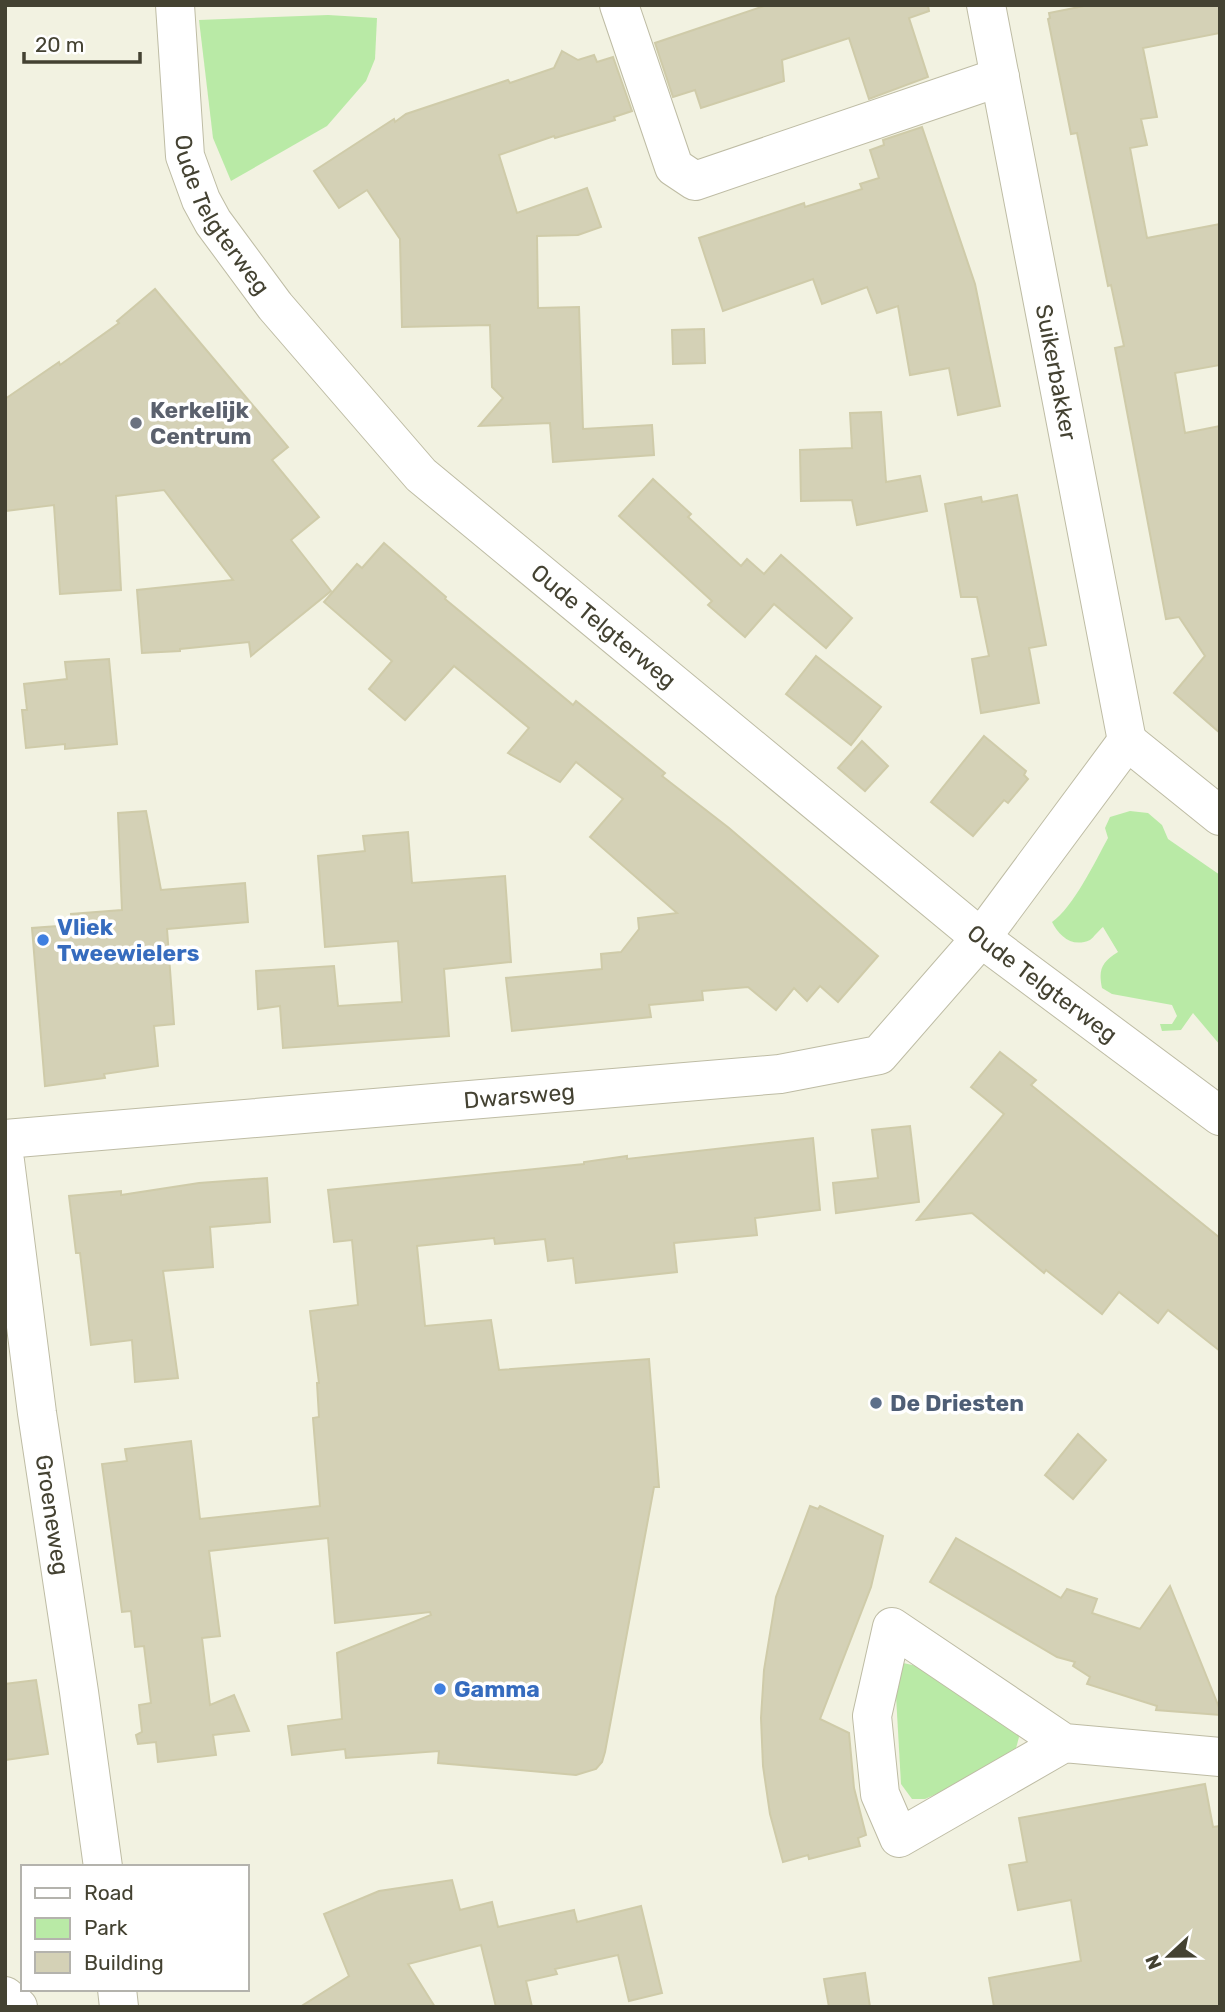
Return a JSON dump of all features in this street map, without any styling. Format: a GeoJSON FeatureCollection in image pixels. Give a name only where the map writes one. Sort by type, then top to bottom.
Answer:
{"type":"FeatureCollection","features":[{"type":"Feature","properties":{"kind":"street","name":"Oude Telgterweg"},"geometry":{"type":"LineString","coordinates":[[175,5],[185,156],[192,178],[213,222],[275,306],[421,475],[981,938],[1220,1115]]}},
{"type":"Feature","properties":{"kind":"street"},"geometry":{"type":"LineString","coordinates":[[619,5],[674,167],[695,181],[1000,77]]}},
{"type":"Feature","properties":{"kind":"street","name":"Suikerbakker"},"geometry":{"type":"LineString","coordinates":[[986,5],[1127,741]]}},
{"type":"Feature","properties":{"kind":"street"},"geometry":{"type":"LineString","coordinates":[[981,938],[1127,741],[1220,816]]}},
{"type":"Feature","properties":{"kind":"street","name":"Dwarsweg"},"geometry":{"type":"LineString","coordinates":[[5,1139],[780,1074],[879,1055],[981,938]]}},
{"type":"Feature","properties":{"kind":"street","name":"Groeneweg"},"geometry":{"type":"LineString","coordinates":[[5,1161],[37,1413],[103,1865]]}},
{"type":"Feature","properties":{"kind":"street"},"geometry":{"type":"LineString","coordinates":[[1064,1743],[899,1838],[880,1794],[872,1716],[892,1627],[1064,1743],[1220,1756]]}},
{"type":"Feature","properties":{"kind":"street"},"geometry":{"type":"LineString","coordinates":[[5,1996],[18,2007]]}},
{"type":"Feature","properties":{"kind":"green space"},"geometry":{"type":"Polygon","coordinates":[[[328,15],[377,18],[375,59],[366,81],[327,126],[231,181],[213,138],[199,20],[328,15]]]}},
{"type":"Feature","properties":{"kind":"green space"},"geometry":{"type":"Polygon","coordinates":[[[1130,811],[1148,813],[1162,825],[1168,839],[1220,875],[1220,1045],[1193,1013],[1181,1030],[1162,1031],[1160,1024],[1172,1024],[1177,1016],[1172,1005],[1112,994],[1102,988],[1102,967],[1118,952],[1103,927],[1090,940],[1077,943],[1062,936],[1052,922],[1068,906],[1091,871],[1108,838],[1105,828],[1110,817],[1130,811]]]}},
{"type":"Feature","properties":{"kind":"green space"},"geometry":{"type":"Polygon","coordinates":[[[903,1663],[922,1667],[1012,1719],[1019,1737],[1013,1760],[925,1799],[912,1799],[901,1784],[895,1678],[903,1663]]]}},
{"type":"Feature","properties":{"kind":"building"},"geometry":{"type":"Polygon","coordinates":[[[767,5],[928,5],[929,11],[909,18],[928,77],[869,99],[849,38],[782,60],[784,81],[701,108],[695,90],[673,97],[655,43],[767,5]]]}},
{"type":"Feature","properties":{"kind":"building"},"geometry":{"type":"Polygon","coordinates":[[[1089,5],[1220,5],[1220,33],[1143,48],[1157,117],[1141,119],[1147,145],[1130,148],[1147,238],[1220,224],[1220,365],[1175,373],[1185,433],[1220,426],[1220,733],[1174,693],[1205,656],[1179,617],[1166,619],[1115,348],[1124,346],[1111,285],[1108,286],[1077,133],[1071,134],[1048,19],[1049,13],[1089,5]]]}},
{"type":"Feature","properties":{"kind":"building"},"geometry":{"type":"Polygon","coordinates":[[[562,51],[578,60],[594,55],[597,62],[613,57],[632,111],[614,117],[615,120],[555,138],[554,136],[499,155],[517,213],[587,188],[601,227],[578,235],[537,236],[538,308],[579,307],[583,429],[652,425],[654,455],[553,462],[550,423],[479,426],[503,398],[492,387],[490,325],[402,327],[400,239],[367,190],[339,208],[314,171],[394,119],[395,122],[406,114],[508,80],[510,83],[554,68],[562,51]]]}},
{"type":"Feature","properties":{"kind":"building"},"geometry":{"type":"Polygon","coordinates":[[[922,127],[975,284],[1000,406],[958,415],[949,368],[910,375],[898,306],[877,313],[867,287],[822,304],[813,279],[723,311],[699,238],[804,203],[805,207],[862,189],[860,184],[879,178],[870,150],[884,145],[883,140],[922,127]]]}},
{"type":"Feature","properties":{"kind":"building","name":"Kerkelijk Centrum"},"geometry":{"type":"Polygon","coordinates":[[[155,289],[288,447],[272,460],[319,517],[291,540],[331,591],[251,656],[249,642],[142,653],[137,590],[233,580],[164,490],[116,496],[121,590],[60,594],[54,505],[5,511],[5,399],[59,362],[60,365],[119,323],[117,321],[155,289]]]}},
{"type":"Feature","properties":{"kind":"building"},"geometry":{"type":"Polygon","coordinates":[[[704,329],[705,363],[673,364],[672,330],[704,329]]]}},
{"type":"Feature","properties":{"kind":"building"},"geometry":{"type":"Polygon","coordinates":[[[881,412],[886,482],[920,476],[927,511],[857,525],[852,500],[801,501],[800,450],[852,448],[850,413],[881,412]]]}},
{"type":"Feature","properties":{"kind":"building"},"geometry":{"type":"Polygon","coordinates":[[[653,479],[691,514],[688,517],[741,566],[747,559],[764,574],[781,555],[852,618],[826,648],[774,604],[745,637],[708,605],[712,601],[619,516],[653,479]]]}},
{"type":"Feature","properties":{"kind":"building"},"geometry":{"type":"Polygon","coordinates":[[[1017,495],[1046,645],[1029,648],[1039,703],[981,713],[972,659],[989,656],[977,597],[961,597],[945,504],[981,497],[982,502],[1017,495]]]}},
{"type":"Feature","properties":{"kind":"building"},"geometry":{"type":"Polygon","coordinates":[[[384,543],[446,597],[445,599],[573,705],[576,701],[665,773],[662,776],[729,828],[878,956],[838,1002],[820,986],[807,1001],[794,988],[776,1010],[748,987],[702,991],[703,1000],[649,1005],[651,1017],[512,1031],[506,978],[602,969],[601,954],[621,952],[639,929],[638,918],[677,913],[590,837],[623,799],[576,762],[560,782],[508,753],[529,728],[454,666],[405,720],[369,689],[392,661],[324,602],[357,564],[362,568],[384,543]]]}},
{"type":"Feature","properties":{"kind":"building"},"geometry":{"type":"Polygon","coordinates":[[[816,656],[881,707],[851,745],[786,694],[816,656]]]}},
{"type":"Feature","properties":{"kind":"building"},"geometry":{"type":"Polygon","coordinates":[[[109,659],[117,744],[65,749],[65,744],[26,748],[22,710],[27,710],[24,684],[67,679],[65,662],[109,659]]]}},
{"type":"Feature","properties":{"kind":"building"},"geometry":{"type":"Polygon","coordinates":[[[984,736],[1026,771],[1024,775],[1028,779],[1008,803],[1004,800],[973,836],[931,802],[984,736]]]}},
{"type":"Feature","properties":{"kind":"building"},"geometry":{"type":"Polygon","coordinates":[[[862,741],[888,766],[865,791],[838,768],[862,741]]]}},
{"type":"Feature","properties":{"kind":"building"},"geometry":{"type":"Polygon","coordinates":[[[146,811],[161,890],[245,883],[248,922],[167,929],[174,1024],[154,1026],[158,1066],[104,1074],[105,1078],[45,1086],[32,928],[72,925],[71,914],[122,910],[118,813],[146,811]]]}},
{"type":"Feature","properties":{"kind":"building"},"geometry":{"type":"Polygon","coordinates":[[[408,832],[412,883],[505,876],[511,962],[444,969],[449,1036],[283,1048],[280,1006],[258,1009],[256,971],[334,966],[338,1006],[402,1002],[398,941],[325,947],[318,856],[365,851],[363,836],[408,832]]]}},
{"type":"Feature","properties":{"kind":"building"},"geometry":{"type":"Polygon","coordinates":[[[1000,1052],[1036,1080],[1031,1085],[1220,1238],[1220,1351],[1168,1310],[1158,1323],[1119,1292],[1102,1314],[1046,1270],[1044,1273],[972,1213],[917,1220],[1004,1114],[971,1087],[1000,1052]]]}},
{"type":"Feature","properties":{"kind":"building"},"geometry":{"type":"Polygon","coordinates":[[[910,1126],[919,1202],[836,1213],[833,1183],[878,1178],[872,1130],[910,1126]]]}},
{"type":"Feature","properties":{"kind":"building"},"geometry":{"type":"Polygon","coordinates":[[[813,1138],[820,1210],[755,1218],[757,1235],[674,1243],[677,1272],[576,1283],[573,1258],[548,1261],[545,1239],[495,1244],[494,1238],[417,1246],[425,1326],[491,1320],[499,1370],[649,1359],[659,1487],[654,1487],[605,1752],[596,1769],[576,1775],[438,1763],[439,1751],[346,1758],[345,1749],[292,1755],[288,1726],[342,1719],[337,1653],[431,1615],[430,1612],[335,1623],[328,1538],[209,1551],[220,1636],[202,1638],[210,1705],[234,1695],[249,1731],[213,1735],[216,1755],[158,1762],[156,1742],[138,1744],[136,1735],[142,1732],[139,1705],[151,1703],[144,1646],[135,1647],[131,1611],[122,1612],[102,1464],[127,1461],[125,1449],[191,1441],[200,1519],[320,1506],[313,1418],[319,1417],[319,1383],[310,1311],[358,1305],[352,1240],[334,1242],[328,1190],[813,1138]]]}},
{"type":"Feature","properties":{"kind":"building"},"geometry":{"type":"Polygon","coordinates":[[[267,1178],[270,1222],[210,1227],[213,1267],[163,1271],[178,1378],[135,1382],[132,1340],[91,1345],[80,1253],[76,1253],[69,1196],[121,1191],[121,1195],[199,1183],[267,1178]]]}},
{"type":"Feature","properties":{"kind":"building"},"geometry":{"type":"Polygon","coordinates":[[[1078,1434],[1106,1460],[1073,1499],[1045,1475],[1078,1434]]]}},
{"type":"Feature","properties":{"kind":"building"},"geometry":{"type":"Polygon","coordinates":[[[810,1506],[818,1509],[820,1506],[883,1536],[871,1587],[820,1719],[849,1733],[854,1788],[866,1835],[858,1838],[860,1846],[809,1859],[808,1855],[783,1862],[770,1814],[763,1766],[761,1718],[764,1670],[776,1597],[810,1506]]]}},
{"type":"Feature","properties":{"kind":"building"},"geometry":{"type":"Polygon","coordinates":[[[956,1538],[1061,1598],[1067,1589],[1097,1599],[1092,1613],[1140,1629],[1170,1586],[1220,1715],[1156,1710],[1157,1706],[1087,1684],[1090,1677],[1073,1666],[1075,1662],[1057,1657],[930,1582],[956,1538]]]}},
{"type":"Feature","properties":{"kind":"building"},"geometry":{"type":"Polygon","coordinates":[[[36,1680],[48,1754],[5,1760],[5,1684],[36,1680]]]}},
{"type":"Feature","properties":{"kind":"building"},"geometry":{"type":"Polygon","coordinates":[[[1205,1784],[1213,1827],[1220,1826],[1220,2007],[994,2007],[989,1978],[1081,1961],[1071,1900],[1018,1910],[1009,1865],[1027,1862],[1019,1818],[1205,1784]]]}},
{"type":"Feature","properties":{"kind":"building"},"geometry":{"type":"Polygon","coordinates":[[[452,1880],[460,1910],[492,1902],[498,1927],[574,1910],[577,1922],[641,1906],[662,1993],[629,2001],[618,1955],[555,1969],[557,1974],[526,1981],[532,2007],[496,2007],[481,1945],[408,1964],[435,2007],[300,2007],[349,1976],[324,1914],[379,1891],[452,1880]]]}},
{"type":"Feature","properties":{"kind":"building"},"geometry":{"type":"Polygon","coordinates":[[[865,1973],[870,2007],[829,2007],[824,1979],[865,1973]]]}},
{"type":"Feature","properties":{"kind":"place","name":"Kerkelijk Centrum"},"geometry":{"type":"Point","coordinates":[136,423]}},
{"type":"Feature","properties":{"kind":"place","name":"Vliek Tweewielers"},"geometry":{"type":"Point","coordinates":[43,940]}},
{"type":"Feature","properties":{"kind":"place","name":"De Driesten"},"geometry":{"type":"Point","coordinates":[876,1403]}},
{"type":"Feature","properties":{"kind":"place","name":"Gamma"},"geometry":{"type":"Point","coordinates":[440,1689]}}]}
